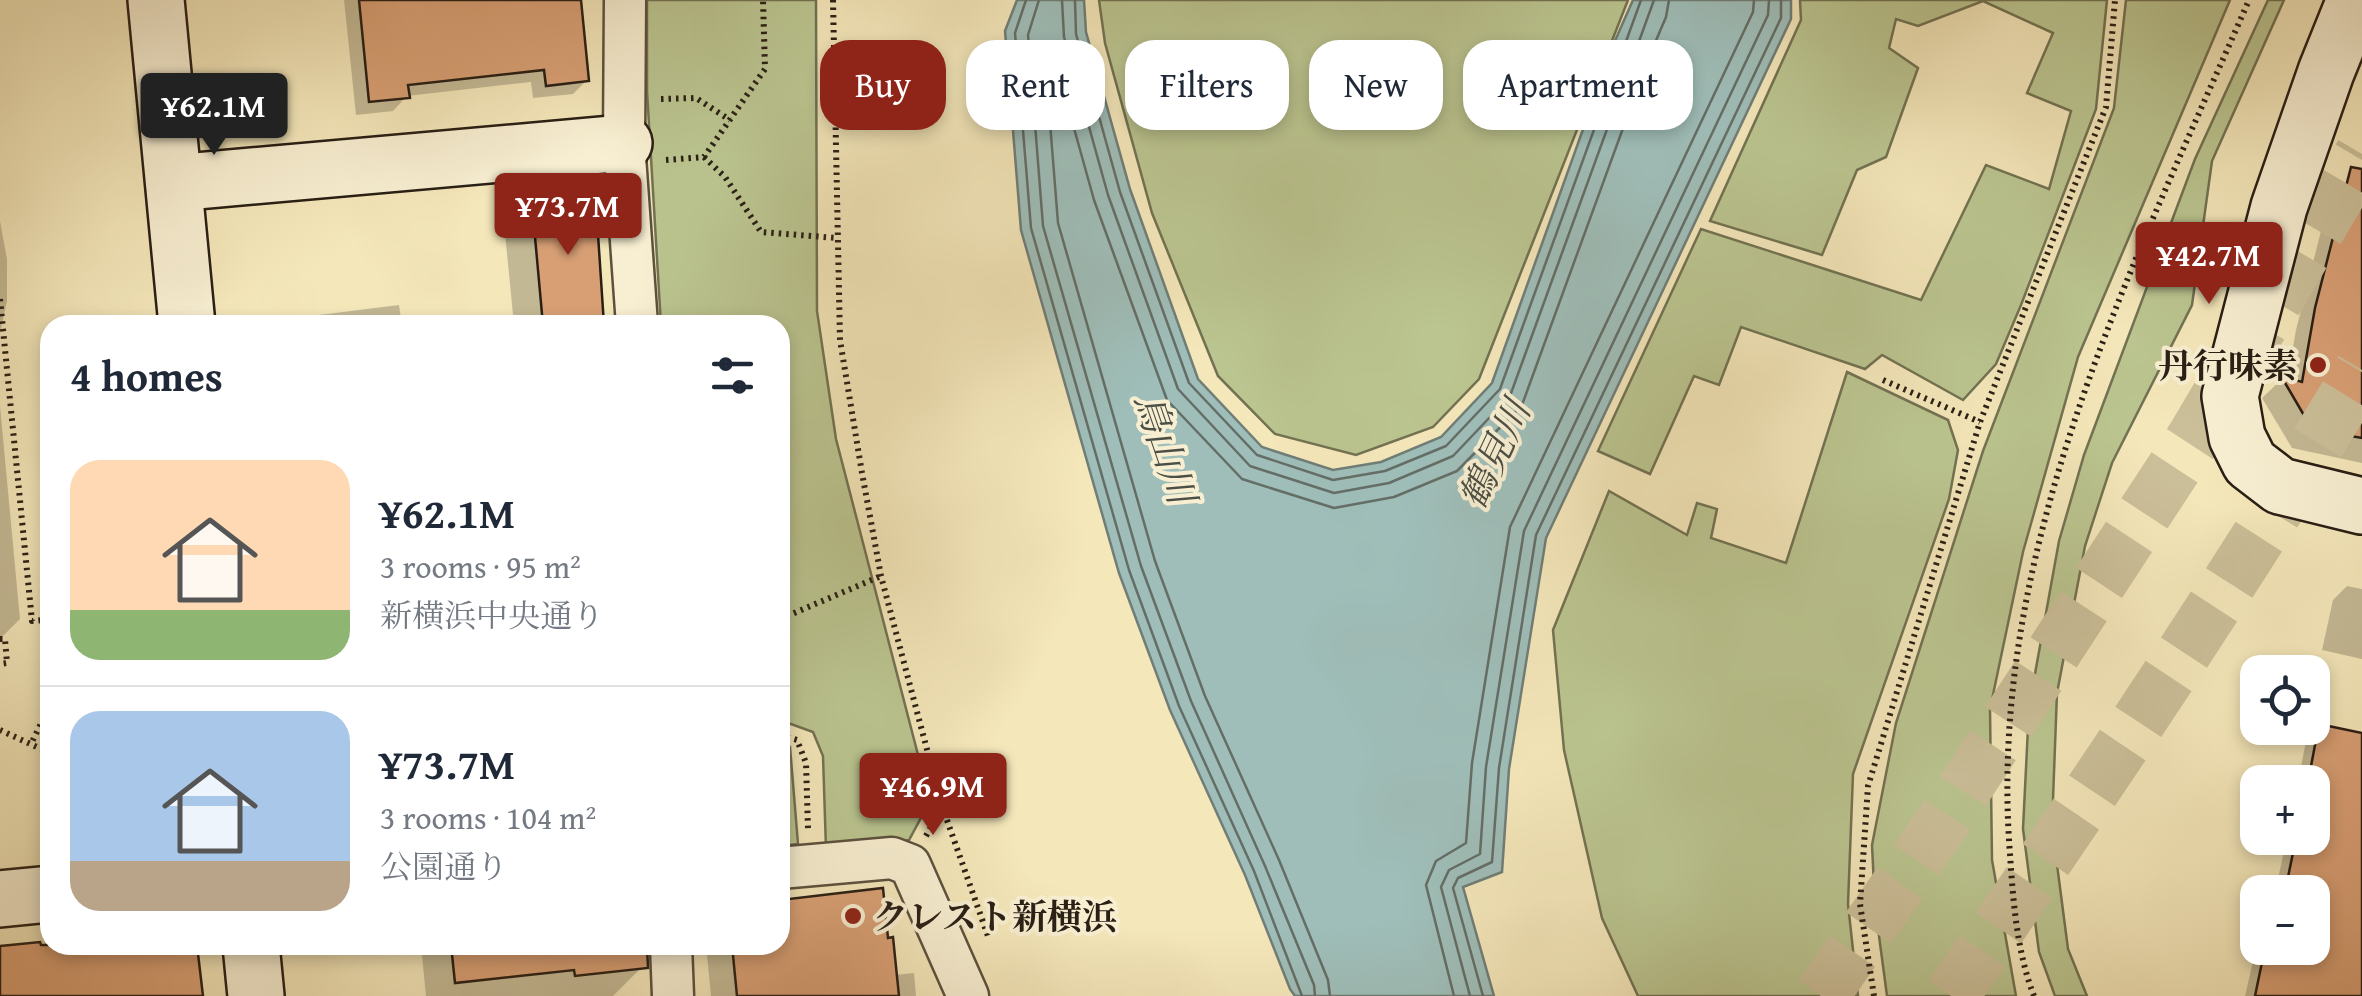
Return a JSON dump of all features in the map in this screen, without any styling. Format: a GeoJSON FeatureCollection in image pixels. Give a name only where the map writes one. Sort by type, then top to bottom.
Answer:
{"type":"FeatureCollection","features":[{"type":"Feature","properties":{"kind":"street"},"geometry":{"type":"LineString","coordinates":[[156,0],[186,315]]}},
{"type":"Feature","properties":{"kind":"street"},"geometry":{"type":"LineString","coordinates":[[625,0],[643,133],[636,315]]}},
{"type":"Feature","properties":{"kind":"street"},"geometry":{"type":"LineString","coordinates":[[2356,0],[2326,72],[2279,207],[2230,396],[2238,437],[2250,462],[2280,486],[2362,506]]}},
{"type":"Feature","properties":{"kind":"street"},"geometry":{"type":"LineString","coordinates":[[174,183],[643,133]]}},
{"type":"Feature","properties":{"kind":"street"},"geometry":{"type":"LineString","coordinates":[[794,867],[892,858],[910,865],[968,996]]}},
{"type":"Feature","properties":{"kind":"street"},"geometry":{"type":"LineString","coordinates":[[0,899],[40,895]]}},
{"type":"Feature","properties":{"kind":"street"},"geometry":{"type":"LineString","coordinates":[[252,955],[256,996]]}},
{"type":"Feature","properties":{"kind":"street"},"geometry":{"type":"LineString","coordinates":[[671,955],[673,996]]}},
{"type":"Feature","properties":{"kind":"path"},"geometry":{"type":"LineString","coordinates":[[704,157],[765,69],[763,0]]}},
{"type":"Feature","properties":{"kind":"path"},"geometry":{"type":"LineString","coordinates":[[833,0],[840,340],[881,576],[942,806],[993,950]]}},
{"type":"Feature","properties":{"kind":"path"},"geometry":{"type":"LineString","coordinates":[[1874,996],[1860,904],[1868,786],[1980,422],[2106,107],[2115,0]]}},
{"type":"Feature","properties":{"kind":"path"},"geometry":{"type":"LineString","coordinates":[[2034,996],[2027,979],[2012,888],[2005,799],[2011,688],[2027,591],[2073,426],[2149,225],[2250,0]]}},
{"type":"Feature","properties":{"kind":"path"},"geometry":{"type":"LineString","coordinates":[[730,120],[696,98],[643,133],[659,160],[704,157],[726,177],[761,232],[836,238]]}},
{"type":"Feature","properties":{"kind":"path"},"geometry":{"type":"LineString","coordinates":[[0,299],[32,621],[40,620]]}},
{"type":"Feature","properties":{"kind":"path"},"geometry":{"type":"LineString","coordinates":[[1883,380],[1980,422]]}},
{"type":"Feature","properties":{"kind":"path"},"geometry":{"type":"LineString","coordinates":[[790,615],[881,576]]}},
{"type":"Feature","properties":{"kind":"path"},"geometry":{"type":"LineString","coordinates":[[0,640],[5,639],[8,663],[0,664]]}},
{"type":"Feature","properties":{"kind":"path"},"geometry":{"type":"LineString","coordinates":[[31,744],[40,725]]}},
{"type":"Feature","properties":{"kind":"path"},"geometry":{"type":"LineString","coordinates":[[0,730],[40,748]]}},
{"type":"Feature","properties":{"kind":"path"},"geometry":{"type":"LineString","coordinates":[[790,738],[797,740],[806,763],[794,867]]}},
{"type":"Feature","properties":{"kind":"green space"},"geometry":{"type":"Polygon","coordinates":[[[647,0],[816,0],[817,311],[836,439],[930,801],[909,840],[826,849],[823,756],[813,732],[790,724],[790,315],[660,315],[647,91],[647,0]]]}},
{"type":"Feature","properties":{"kind":"green space"},"geometry":{"type":"Polygon","coordinates":[[[1099,0],[1628,0],[1612,40],[1463,40],[1463,130],[1577,130],[1479,379],[1433,427],[1356,455],[1275,434],[1218,376],[1152,213],[1129,130],[1289,130],[1289,40],[1125,40],[1125,115],[1105,40],[1099,0]]]}},
{"type":"Feature","properties":{"kind":"green space"},"geometry":{"type":"Polygon","coordinates":[[[1800,0],[2107,0],[2096,109],[1996,364],[1963,400],[1882,355],[1865,369],[1741,327],[1719,385],[1694,376],[1650,474],[1598,451],[1701,229],[1921,300],[1986,165],[2049,189],[2071,111],[2027,93],[2053,33],[1983,1],[1918,26],[1896,19],[1889,48],[1918,68],[1886,157],[1857,170],[1822,255],[1710,221],[1801,20],[1800,0]]]}},
{"type":"Feature","properties":{"kind":"green space"},"geometry":{"type":"Polygon","coordinates":[[[2126,0],[2230,0],[2078,357],[2023,552],[1990,709],[1992,860],[2016,996],[1887,996],[1875,906],[1872,845],[1896,723],[1983,451],[2114,108],[2126,0]]]}},
{"type":"Feature","properties":{"kind":"green space"},"geometry":{"type":"Polygon","coordinates":[[[2268,0],[2284,0],[2212,161],[2192,305],[2112,463],[2085,546],[2057,693],[2052,826],[2068,949],[2087,996],[2055,996],[2039,952],[2023,829],[2029,707],[2059,541],[2084,455],[2195,159],[2268,0]]]}},
{"type":"Feature","properties":{"kind":"green space"},"geometry":{"type":"Polygon","coordinates":[[[1847,372],[1948,420],[1958,450],[1949,499],[1853,774],[1848,904],[1858,996],[1638,996],[1602,918],[1564,750],[1553,630],[1609,491],[1687,535],[1697,503],[1717,509],[1711,538],[1786,563],[1847,372]]]}},
{"type":"Feature","properties":{"kind":"green space"},"geometry":{"type":"Polygon","coordinates":[[[790,747],[798,844],[790,845],[790,747]]]}},
{"type":"Feature","properties":{"kind":"water"},"geometry":{"type":"Polygon","coordinates":[[[1017,0],[1084,0],[1088,40],[1006,40],[1005,31],[1017,0]]]}},
{"type":"Feature","properties":{"kind":"water"},"geometry":{"type":"Polygon","coordinates":[[[1633,0],[1791,0],[1791,19],[1546,538],[1509,769],[1502,872],[1463,887],[1494,996],[1295,996],[1290,989],[1245,875],[1170,710],[1119,573],[1021,230],[1013,130],[1105,130],[1105,100],[1130,189],[1198,379],[1262,447],[1333,470],[1381,462],[1441,437],[1492,383],[1583,130],[1693,130],[1693,40],[1615,40],[1633,0]]]}},
{"type":"Feature","properties":{"kind":"building"},"geometry":{"type":"Polygon","coordinates":[[[359,0],[581,0],[589,81],[546,86],[544,70],[408,85],[410,98],[369,102],[359,0]]]}},
{"type":"Feature","properties":{"kind":"building"},"geometry":{"type":"Polygon","coordinates":[[[2351,167],[2362,169],[2362,438],[2312,429],[2281,376],[2302,382],[2315,308],[2351,167]]]}},
{"type":"Feature","properties":{"kind":"building"},"geometry":{"type":"Polygon","coordinates":[[[577,187],[596,204],[603,315],[542,315],[531,193],[577,187]]]}},
{"type":"Feature","properties":{"kind":"building"},"geometry":{"type":"Polygon","coordinates":[[[2330,726],[2362,733],[2362,996],[2255,996],[2261,965],[2330,965],[2330,875],[2288,875],[2293,855],[2330,855],[2330,765],[2311,765],[2315,745],[2330,745],[2330,726]]]}},
{"type":"Feature","properties":{"kind":"building"},"geometry":{"type":"Polygon","coordinates":[[[883,888],[899,996],[737,996],[733,955],[790,955],[790,899],[883,888]]]}},
{"type":"Feature","properties":{"kind":"building"},"geometry":{"type":"Polygon","coordinates":[[[40,942],[40,955],[198,955],[203,996],[0,996],[0,946],[40,942]]]}},
{"type":"Feature","properties":{"kind":"building"},"geometry":{"type":"Polygon","coordinates":[[[452,955],[647,955],[648,968],[575,976],[574,970],[455,983],[452,955]]]}},
{"type":"Feature","properties":{"kind":"tunnel"},"geometry":{"type":"LineString","coordinates":[[1821,996],[1942,823],[2195,436],[2362,154]]}},
{"type":"Feature","properties":{"kind":"tunnel"},"geometry":{"type":"LineString","coordinates":[[1951,996],[2162,686],[2362,370]]}},
{"type":"Feature","properties":{"kind":"place","name":"丹行味素"},"geometry":{"type":"Point","coordinates":[2318,365]}},
{"type":"Feature","properties":{"kind":"place","name":"クレスト新横浜"},"geometry":{"type":"Point","coordinates":[853,916]}},
{"type":"Feature","properties":{"kind":"water label","name":"鳥山川"},"geometry":{"type":"Point","coordinates":[1166,448]}},
{"type":"Feature","properties":{"kind":"water label","name":"鶴見川"},"geometry":{"type":"Point","coordinates":[1494,454]}}]}
